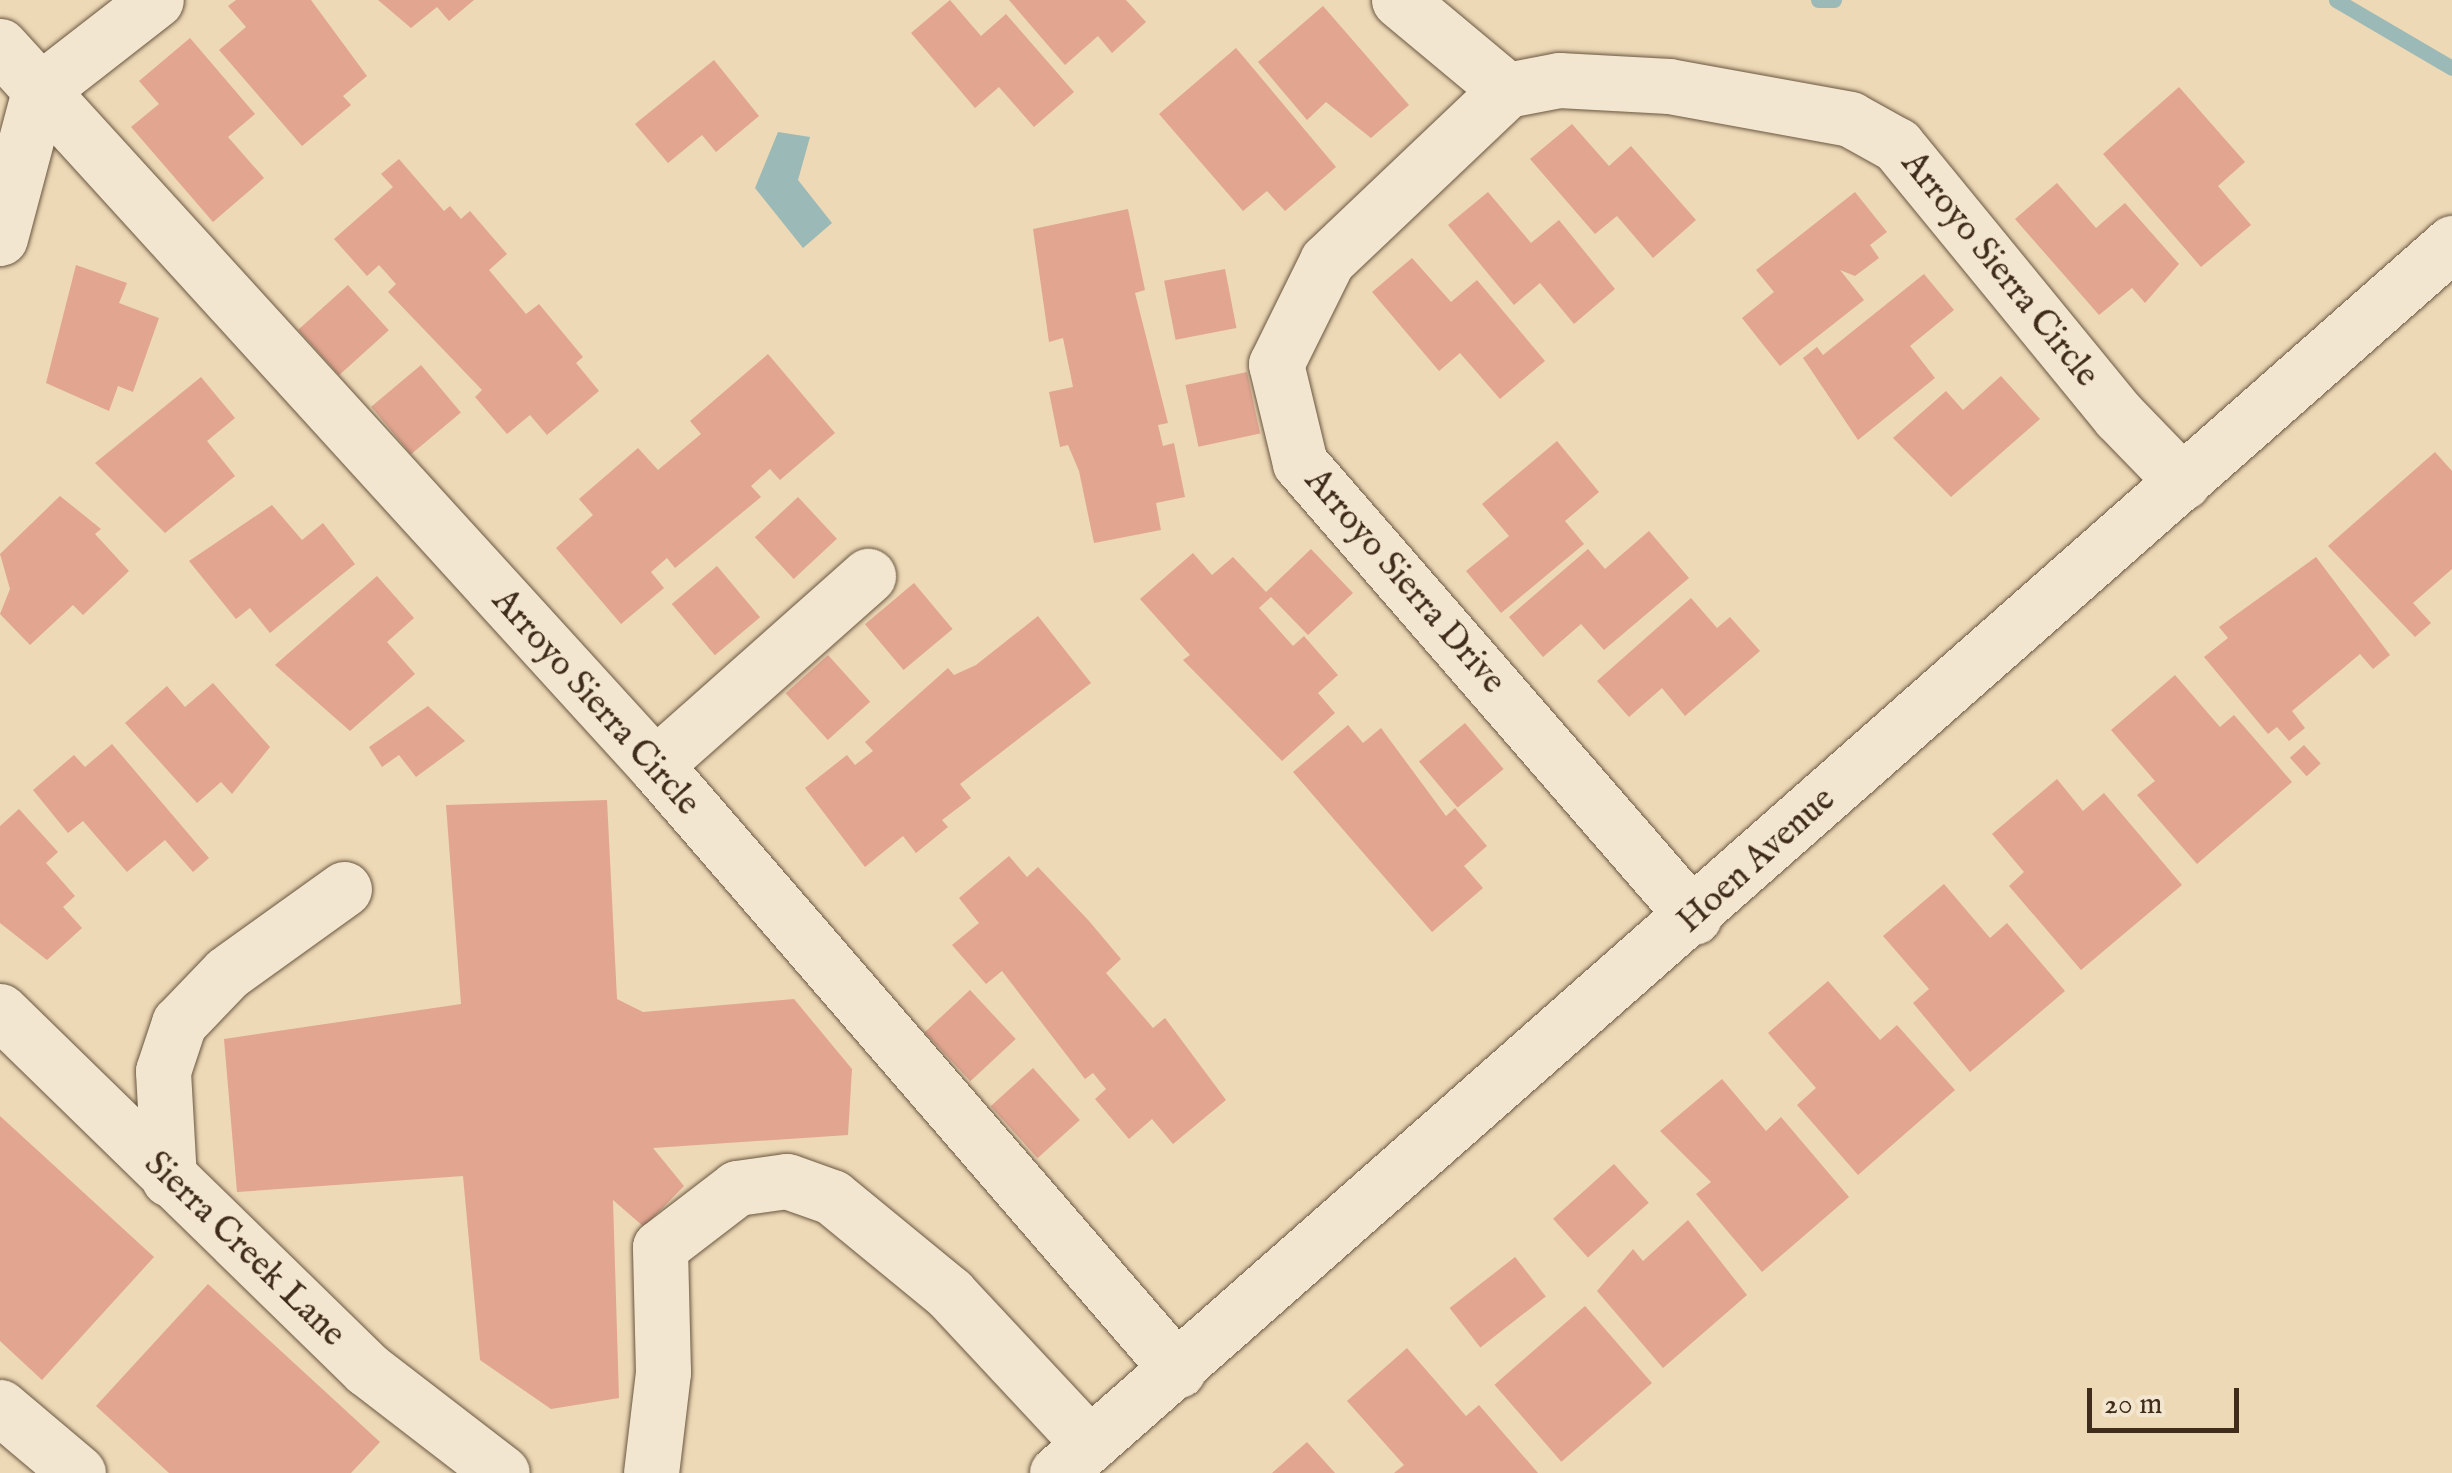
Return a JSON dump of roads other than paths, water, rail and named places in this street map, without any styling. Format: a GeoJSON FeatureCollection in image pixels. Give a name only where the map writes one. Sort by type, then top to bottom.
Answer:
{"type":"FeatureCollection","features":[{"type":"Feature","properties":{"kind":"street"},"geometry":{"type":"LineString","coordinates":[[0,238],[38,91],[156,0]]}},
{"type":"Feature","properties":{"kind":"street"},"geometry":{"type":"LineString","coordinates":[[1400,0],[1507,90]]}},
{"type":"Feature","properties":{"kind":"street","name":"Arroyo Sierra Circle"},"geometry":{"type":"LineString","coordinates":[[0,46],[655,766],[1178,1370]]}},
{"type":"Feature","properties":{"kind":"street","name":"Arroyo Sierra Circle"},"geometry":{"type":"LineString","coordinates":[[1507,90],[1559,80],[1668,86],[1850,119],[1896,145],[2118,416],[2184,482]]}},
{"type":"Feature","properties":{"kind":"street","name":"Arroyo Sierra Drive"},"geometry":{"type":"LineString","coordinates":[[1507,90],[1327,261],[1276,364],[1300,462],[1694,917]]}},
{"type":"Feature","properties":{"kind":"street","name":"Hoen Avenue"},"geometry":{"type":"LineString","coordinates":[[1073,1458],[1694,917],[2452,244]]}},
{"type":"Feature","properties":{"kind":"street"},"geometry":{"type":"LineString","coordinates":[[655,766],[868,576]]}},
{"type":"Feature","properties":{"kind":"street"},"geometry":{"type":"LineString","coordinates":[[168,1179],[164,1071],[179,1022],[226,973],[344,890]]}},
{"type":"Feature","properties":{"kind":"street","name":"Sierra Creek Lane"},"geometry":{"type":"LineString","coordinates":[[0,1012],[367,1368],[502,1473]]}},
{"type":"Feature","properties":{"kind":"street"},"geometry":{"type":"LineString","coordinates":[[652,1473],[663,1372],[660,1247],[737,1188],[787,1181],[832,1197],[950,1294],[1073,1458]]}},
{"type":"Feature","properties":{"kind":"street"},"geometry":{"type":"LineString","coordinates":[[0,1407],[78,1473]]}},
{"type":"Feature","properties":{"kind":"water"},"geometry":{"type":"Polygon","coordinates":[[[778,132],[810,137],[798,180],[832,223],[803,248],[755,188],[778,132]]]}},
{"type":"Feature","properties":{"kind":"waterway"},"geometry":{"type":"LineString","coordinates":[[1818,0],[1834,0]]}},
{"type":"Feature","properties":{"kind":"waterway"},"geometry":{"type":"LineString","coordinates":[[2336,0],[2452,68]]}}]}
